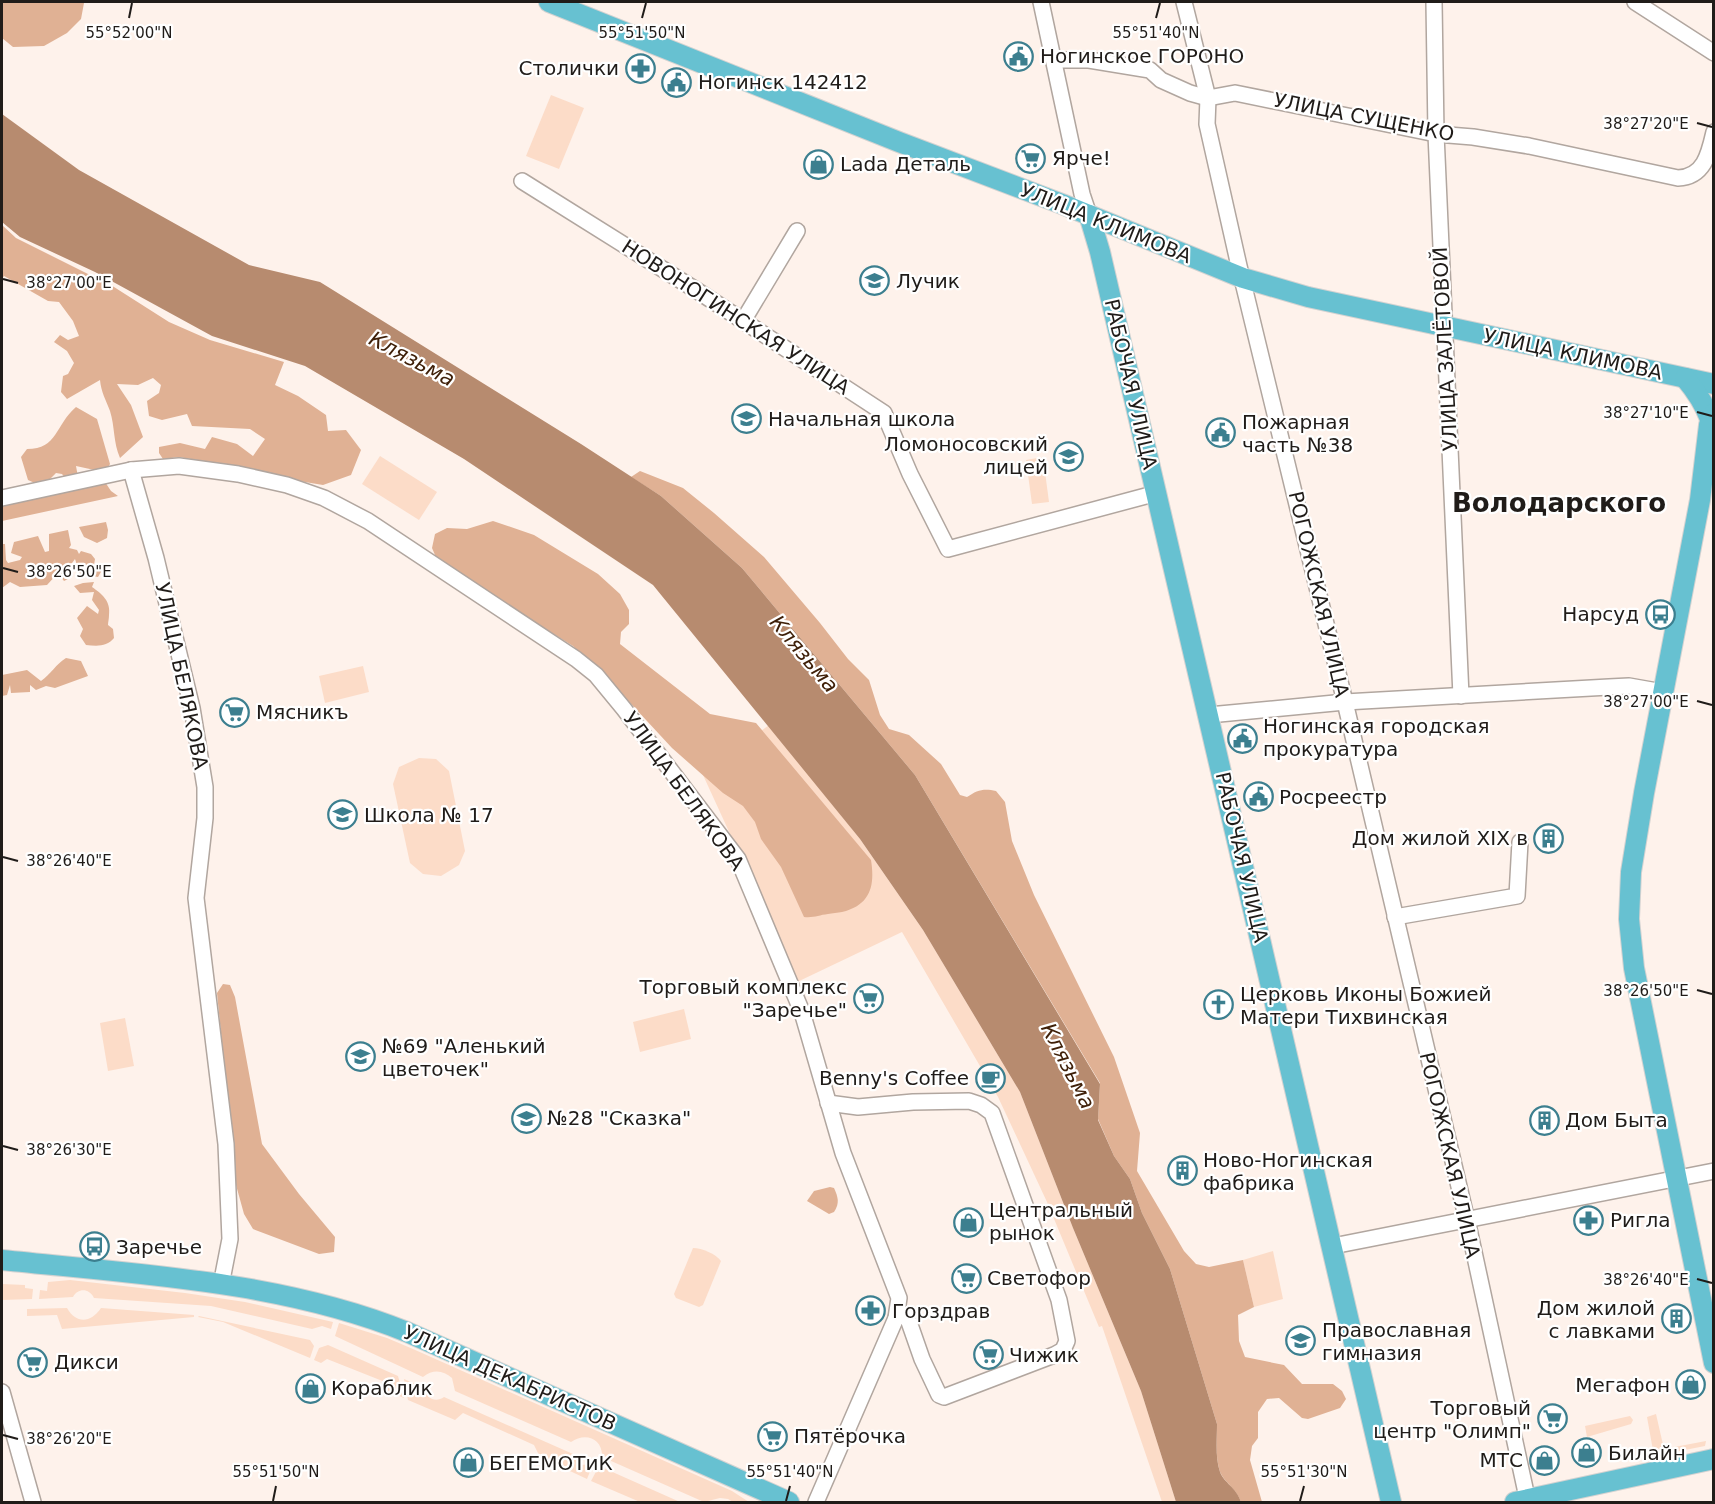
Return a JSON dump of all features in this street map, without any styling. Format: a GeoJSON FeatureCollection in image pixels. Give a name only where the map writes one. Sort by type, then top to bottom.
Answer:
{"type":"FeatureCollection","features":[{"type":"Feature","properties":{"kind":"main road","name":"УЛИЦА КЛИМОВА"},"geometry":{"type":"LineString","coordinates":[[549,2],[1243,278],[1308,297],[1713,384]]}},
{"type":"Feature","properties":{"kind":"main road","name":"РАБОЧАЯ УЛИЦА"},"geometry":{"type":"LineString","coordinates":[[1089,215],[1101,252],[1392,1503]]}},
{"type":"Feature","properties":{"kind":"main road","name":"УЛИЦА КЛИМОВА"},"geometry":{"type":"LineString","coordinates":[[1685,378],[1701,400],[1712,423]]}},
{"type":"Feature","properties":{"kind":"main road"},"geometry":{"type":"LineString","coordinates":[[1712,423],[1701,495],[1631,872],[1629,919],[1634,968],[1713,1363]]}},
{"type":"Feature","properties":{"kind":"main road"},"geometry":{"type":"LineString","coordinates":[[1701,495],[1713,478]]}},
{"type":"Feature","properties":{"kind":"main road","name":"УЛИЦА ДЕКАБРИСТОВ"},"geometry":{"type":"LineString","coordinates":[[2,1260],[159,1276],[297,1299],[341,1310],[391,1326],[789,1503]]}},
{"type":"Feature","properties":{"kind":"main road"},"geometry":{"type":"LineString","coordinates":[[1523,1502],[1713,1459]]}},
{"type":"Feature","properties":{"kind":"street","name":"РАБОЧАЯ УЛИЦА"},"geometry":{"type":"LineString","coordinates":[[1041,2],[1082,194],[1089,215]]}},
{"type":"Feature","properties":{"kind":"street","name":"РОГОЖСКАЯ УЛИЦА"},"geometry":{"type":"LineString","coordinates":[[1184,2],[1209,98],[1207,124],[1466,1220],[1523,1502]]}},
{"type":"Feature","properties":{"kind":"street","name":"УЛИЦА ЗАЛЁТОВОЙ"},"geometry":{"type":"LineString","coordinates":[[1434,2],[1436,134],[1461,696]]}},
{"type":"Feature","properties":{"kind":"street"},"geometry":{"type":"LineString","coordinates":[[1635,2],[1713,53]]}},
{"type":"Feature","properties":{"kind":"street","name":"УЛИЦА СУЩЕНКО"},"geometry":{"type":"LineString","coordinates":[[1055,60],[1089,60],[1150,70],[1161,80],[1209,98],[1235,93],[1436,134],[1529,146],[1678,178],[1694,175],[1700,169],[1707,159],[1713,132]]}},
{"type":"Feature","properties":{"kind":"street","name":"НОВОНОГИНСКАЯ УЛИЦА"},"geometry":{"type":"LineString","coordinates":[[522,181],[884,413],[910,474],[948,549],[1157,493]]}},
{"type":"Feature","properties":{"kind":"street"},"geometry":{"type":"LineString","coordinates":[[743,321],[797,231]]}},
{"type":"Feature","properties":{"kind":"street","name":"УЛИЦА БЕЛЯКОВА"},"geometry":{"type":"LineString","coordinates":[[2,498],[131,470],[165,466],[196,468],[260,478],[287,485],[324,498],[368,521],[586,666],[624,709],[738,859],[802,1012],[855,1187],[899,1298],[896,1318],[816,1503]]}},
{"type":"Feature","properties":{"kind":"street","name":"УЛИЦА БЕЛЯКОВА"},"geometry":{"type":"LineString","coordinates":[[131,470],[156,558],[192,708],[206,787],[197,906],[227,1152],[230,1239],[221,1286]]}},
{"type":"Feature","properties":{"kind":"street"},"geometry":{"type":"LineString","coordinates":[[1209,715],[1344,702],[1629,686],[1663,692]]}},
{"type":"Feature","properties":{"kind":"street"},"geometry":{"type":"LineString","coordinates":[[1395,917],[1517,896],[1521,842]]}},
{"type":"Feature","properties":{"kind":"street"},"geometry":{"type":"LineString","coordinates":[[828,1103],[858,1107],[914,1102],[969,1101],[981,1105],[992,1113],[1059,1300],[1067,1341],[1063,1350],[1054,1355],[944,1397],[939,1395],[922,1359],[908,1319],[905,1315],[896,1318]]}},
{"type":"Feature","properties":{"kind":"street"},"geometry":{"type":"LineString","coordinates":[[836,1130],[858,1107]]}},
{"type":"Feature","properties":{"kind":"street"},"geometry":{"type":"LineString","coordinates":[[1333,1246],[1713,1171]]}},
{"type":"Feature","properties":{"kind":"street"},"geometry":{"type":"LineString","coordinates":[[2,1392],[33,1503]]}},
{"type":"Feature","properties":{"kind":"shaded area"},"geometry":{"type":"Polygon","coordinates":[[[2,2],[84,3],[81,19],[67,33],[44,46],[13,47],[2,38],[2,2]]]}},
{"type":"Feature","properties":{"kind":"shaded area"},"geometry":{"type":"Polygon","coordinates":[[[551,95],[584,108],[559,169],[526,156],[551,95]]]}},
{"type":"Feature","properties":{"kind":"shaded area"},"geometry":{"type":"Polygon","coordinates":[[[2,225],[16,238],[114,287],[169,322],[210,340],[284,362],[275,385],[298,396],[326,415],[328,431],[346,430],[361,450],[351,475],[323,485],[179,457],[163,459],[159,453],[159,447],[180,443],[205,449],[212,437],[237,444],[253,456],[265,439],[250,429],[192,426],[187,414],[162,420],[149,416],[147,401],[159,393],[161,385],[153,378],[138,385],[117,384],[131,405],[143,437],[120,458],[112,417],[100,380],[67,399],[61,392],[63,376],[68,374],[74,363],[67,351],[54,342],[60,335],[68,340],[79,336],[73,321],[59,302],[48,301],[4,276],[2,279],[2,225]]]}},
{"type":"Feature","properties":{"kind":"shaded area"},"geometry":{"type":"Polygon","coordinates":[[[76,407],[97,419],[110,464],[107,469],[99,471],[76,466],[78,477],[66,479],[62,474],[56,473],[50,479],[37,484],[28,480],[21,457],[27,449],[45,445],[51,440],[76,407]]]}},
{"type":"Feature","properties":{"kind":"shaded area"},"geometry":{"type":"Polygon","coordinates":[[[380,456],[437,492],[419,520],[362,484],[380,456]]]}},
{"type":"Feature","properties":{"kind":"shaded area"},"geometry":{"type":"Polygon","coordinates":[[[1043,457],[1049,502],[1032,504],[1026,460],[1043,457]]]}},
{"type":"Feature","properties":{"kind":"shaded area"},"geometry":{"type":"Polygon","coordinates":[[[640,471],[683,488],[764,557],[848,659],[869,680],[880,715],[889,729],[909,735],[941,764],[960,795],[967,797],[981,790],[992,790],[996,791],[1005,802],[1012,841],[1034,895],[1114,1057],[1140,1133],[1137,1171],[1184,1251],[1196,1264],[1209,1267],[1243,1260],[1254,1307],[1238,1315],[1239,1341],[1245,1357],[1284,1365],[1302,1384],[1333,1384],[1342,1391],[1346,1399],[1340,1408],[1308,1419],[1302,1418],[1279,1398],[1267,1399],[1258,1412],[1258,1438],[1252,1446],[1250,1460],[1262,1502],[1241,1502],[1220,1472],[1217,1454],[1217,1424],[1170,1269],[1142,1213],[1130,1179],[1114,1156],[1098,1119],[1100,1083],[915,775],[742,568],[661,496],[631,477],[640,471]]]}},
{"type":"Feature","properties":{"kind":"shaded area"},"geometry":{"type":"Polygon","coordinates":[[[103,479],[111,491],[118,496],[2,521],[2,500],[103,479]]]}},
{"type":"Feature","properties":{"kind":"shaded area"},"geometry":{"type":"Polygon","coordinates":[[[493,521],[534,535],[598,574],[620,594],[629,610],[629,624],[621,632],[620,644],[710,714],[756,723],[871,860],[871,886],[865,899],[852,909],[842,912],[804,917],[781,867],[761,839],[755,822],[743,806],[723,793],[672,748],[608,679],[573,646],[438,562],[432,548],[435,534],[447,528],[467,529],[493,521]]]}},
{"type":"Feature","properties":{"kind":"shaded area"},"geometry":{"type":"Polygon","coordinates":[[[106,522],[107,538],[97,543],[84,537],[79,527],[106,522]]]}},
{"type":"Feature","properties":{"kind":"shaded area"},"geometry":{"type":"Polygon","coordinates":[[[68,530],[71,545],[69,548],[77,550],[79,554],[81,551],[91,554],[95,559],[94,565],[99,565],[102,570],[98,577],[80,574],[75,559],[69,567],[70,578],[64,581],[58,573],[47,585],[20,587],[10,582],[2,588],[2,544],[5,544],[8,563],[20,560],[22,557],[11,553],[14,542],[38,536],[45,552],[49,551],[49,534],[68,530]]]}},
{"type":"Feature","properties":{"kind":"shaded area"},"geometry":{"type":"Polygon","coordinates":[[[94,582],[92,587],[102,595],[109,606],[108,625],[113,629],[114,638],[98,646],[86,645],[80,636],[83,629],[77,618],[87,606],[98,614],[99,610],[92,600],[94,592],[80,593],[74,586],[94,582]]]}},
{"type":"Feature","properties":{"kind":"shaded area"},"geometry":{"type":"Polygon","coordinates":[[[66,658],[81,661],[88,676],[55,688],[46,686],[36,690],[30,685],[30,692],[11,693],[10,685],[7,695],[2,696],[2,675],[27,670],[41,681],[66,658]]]}},
{"type":"Feature","properties":{"kind":"shaded area"},"geometry":{"type":"Polygon","coordinates":[[[363,666],[369,692],[325,703],[319,676],[363,666]]]}},
{"type":"Feature","properties":{"kind":"shaded area"},"geometry":{"type":"Polygon","coordinates":[[[769,725],[860,839],[923,930],[1020,1092],[1073,1228],[1141,1391],[1176,1502],[1162,1502],[1102,1326],[1099,1327],[1047,1202],[998,1097],[902,932],[795,983],[703,775],[769,725]]]}},
{"type":"Feature","properties":{"kind":"shaded area"},"geometry":{"type":"Polygon","coordinates":[[[419,758],[436,759],[449,771],[465,851],[459,865],[441,876],[423,874],[410,863],[393,784],[399,767],[419,758]]]}},
{"type":"Feature","properties":{"kind":"shaded area"},"geometry":{"type":"Polygon","coordinates":[[[223,984],[230,985],[235,997],[262,1144],[335,1237],[334,1252],[319,1254],[253,1229],[244,1214],[236,1185],[217,993],[223,984]]]}},
{"type":"Feature","properties":{"kind":"shaded area"},"geometry":{"type":"Polygon","coordinates":[[[684,1009],[691,1039],[640,1052],[633,1022],[684,1009]]]}},
{"type":"Feature","properties":{"kind":"shaded area"},"geometry":{"type":"Polygon","coordinates":[[[125,1018],[134,1066],[108,1071],[100,1023],[125,1018]]]}},
{"type":"Feature","properties":{"kind":"shaded area"},"geometry":{"type":"Polygon","coordinates":[[[834,1188],[838,1203],[834,1212],[829,1214],[807,1201],[814,1191],[834,1188]]]}},
{"type":"Feature","properties":{"kind":"shaded area"},"geometry":{"type":"Polygon","coordinates":[[[693,1248],[708,1252],[721,1261],[703,1305],[699,1307],[676,1298],[674,1294],[693,1248]]]}},
{"type":"Feature","properties":{"kind":"shaded area"},"geometry":{"type":"Polygon","coordinates":[[[1273,1251],[1283,1299],[1254,1307],[1243,1260],[1273,1251]]]}},
{"type":"Feature","properties":{"kind":"shaded area"},"geometry":{"type":"Polygon","coordinates":[[[70,1280],[245,1302],[333,1322],[331,1329],[322,1326],[312,1329],[211,1306],[94,1298],[84,1290],[73,1297],[39,1299],[40,1290],[47,1291],[48,1282],[70,1280]]]}},
{"type":"Feature","properties":{"kind":"shaded area"},"geometry":{"type":"Polygon","coordinates":[[[2,1284],[25,1285],[25,1288],[33,1289],[32,1299],[2,1300],[2,1284]]]}},
{"type":"Feature","properties":{"kind":"shaded area"},"geometry":{"type":"Polygon","coordinates":[[[67,1308],[75,1317],[84,1320],[93,1317],[101,1308],[194,1315],[194,1317],[62,1329],[57,1315],[27,1316],[27,1309],[67,1308]]]}},
{"type":"Feature","properties":{"kind":"shaded area"},"geometry":{"type":"Polygon","coordinates":[[[199,1316],[310,1340],[314,1346],[310,1358],[223,1322],[199,1316]]]}},
{"type":"Feature","properties":{"kind":"shaded area"},"geometry":{"type":"Polygon","coordinates":[[[339,1323],[413,1349],[732,1491],[749,1502],[733,1502],[720,1498],[704,1502],[602,1457],[600,1445],[592,1439],[582,1437],[571,1442],[455,1391],[452,1378],[445,1373],[434,1372],[423,1377],[335,1336],[339,1323]]]}},
{"type":"Feature","properties":{"kind":"shaded area"},"geometry":{"type":"Polygon","coordinates":[[[328,1345],[398,1376],[404,1398],[388,1391],[385,1382],[327,1359],[321,1363],[314,1360],[319,1348],[328,1345]]]}},
{"type":"Feature","properties":{"kind":"shaded area"},"geometry":{"type":"Polygon","coordinates":[[[404,1379],[425,1388],[427,1395],[432,1399],[438,1400],[444,1397],[573,1454],[581,1465],[593,1464],[587,1479],[540,1457],[534,1445],[463,1413],[455,1420],[408,1400],[404,1379]]]}},
{"type":"Feature","properties":{"kind":"shaded area"},"geometry":{"type":"Polygon","coordinates":[[[1656,1414],[1664,1449],[1706,1441],[1705,1446],[1654,1456],[1647,1417],[1656,1414]]]}},
{"type":"Feature","properties":{"kind":"shaded area"},"geometry":{"type":"Polygon","coordinates":[[[1630,1416],[1633,1420],[1631,1424],[1587,1437],[1585,1426],[1630,1416]]]}},
{"type":"Feature","properties":{"kind":"shaded area"},"geometry":{"type":"Polygon","coordinates":[[[599,1466],[680,1502],[640,1502],[591,1481],[599,1466]]]}},
{"type":"Feature","properties":{"kind":"water","name":"Клязьма"},"geometry":{"type":"Polygon","coordinates":[[[2,114],[79,170],[249,265],[320,282],[661,496],[742,568],[915,775],[1100,1084],[1098,1120],[1114,1156],[1130,1179],[1142,1213],[1170,1269],[1217,1424],[1218,1467],[1241,1502],[1176,1502],[1141,1391],[1073,1228],[1020,1092],[923,930],[860,839],[653,585],[464,459],[305,366],[212,336],[95,272],[20,237],[2,222],[2,114]]]}},
{"type":"Feature","properties":{"kind":"place","name":"Ногинское ГОРОНО"},"geometry":{"type":"Point","coordinates":[1019,56]}},
{"type":"Feature","properties":{"kind":"place","name":"Столички"},"geometry":{"type":"Point","coordinates":[640,68]}},
{"type":"Feature","properties":{"kind":"place","name":"Ногинск 142412"},"geometry":{"type":"Point","coordinates":[677,82]}},
{"type":"Feature","properties":{"kind":"place","name":"Ярче!"},"geometry":{"type":"Point","coordinates":[1031,158]}},
{"type":"Feature","properties":{"kind":"place","name":"Lada Деталь"},"geometry":{"type":"Point","coordinates":[819,164]}},
{"type":"Feature","properties":{"kind":"place","name":"Лучик"},"geometry":{"type":"Point","coordinates":[875,281]}},
{"type":"Feature","properties":{"kind":"place","name":"Начальная школа"},"geometry":{"type":"Point","coordinates":[747,419]}},
{"type":"Feature","properties":{"kind":"place","name":"Пожарная часть №38"},"geometry":{"type":"Point","coordinates":[1221,433]}},
{"type":"Feature","properties":{"kind":"place","name":"Ломоносовский лицей"},"geometry":{"type":"Point","coordinates":[1069,456]}},
{"type":"Feature","properties":{"kind":"place","name":"Нарсуд"},"geometry":{"type":"Point","coordinates":[1660,614]}},
{"type":"Feature","properties":{"kind":"place","name":"Мясникъ"},"geometry":{"type":"Point","coordinates":[235,712]}},
{"type":"Feature","properties":{"kind":"place","name":"Ногинская городская прокуратура"},"geometry":{"type":"Point","coordinates":[1242,738]}},
{"type":"Feature","properties":{"kind":"place","name":"Росреестр"},"geometry":{"type":"Point","coordinates":[1258,797]}},
{"type":"Feature","properties":{"kind":"place","name":"Школа № 17"},"geometry":{"type":"Point","coordinates":[343,815]}},
{"type":"Feature","properties":{"kind":"place","name":"Дом жилой XIX в"},"geometry":{"type":"Point","coordinates":[1549,838]}},
{"type":"Feature","properties":{"kind":"place","name":"Торговый комплекс \"Заречье\""},"geometry":{"type":"Point","coordinates":[868,998]}},
{"type":"Feature","properties":{"kind":"place","name":"Церковь Иконы Божией Матери Тихвинская"},"geometry":{"type":"Point","coordinates":[1219,1005]}},
{"type":"Feature","properties":{"kind":"place","name":"№69 \"Аленький цветочек\""},"geometry":{"type":"Point","coordinates":[361,1057]}},
{"type":"Feature","properties":{"kind":"place","name":"Benny's Coffee"},"geometry":{"type":"Point","coordinates":[990,1078]}},
{"type":"Feature","properties":{"kind":"place","name":"№28 \"Сказка\""},"geometry":{"type":"Point","coordinates":[526,1118]}},
{"type":"Feature","properties":{"kind":"place","name":"Дом Быта"},"geometry":{"type":"Point","coordinates":[1544,1120]}},
{"type":"Feature","properties":{"kind":"place","name":"Ново-Ногинская фабрика"},"geometry":{"type":"Point","coordinates":[1182,1171]}},
{"type":"Feature","properties":{"kind":"place","name":"Ригла"},"geometry":{"type":"Point","coordinates":[1589,1220]}},
{"type":"Feature","properties":{"kind":"place","name":"Центральный рынок"},"geometry":{"type":"Point","coordinates":[968,1222]}},
{"type":"Feature","properties":{"kind":"place","name":"Заречье"},"geometry":{"type":"Point","coordinates":[95,1247]}},
{"type":"Feature","properties":{"kind":"place","name":"Светофор"},"geometry":{"type":"Point","coordinates":[966,1278]}},
{"type":"Feature","properties":{"kind":"place","name":"Горздрав"},"geometry":{"type":"Point","coordinates":[871,1311]}},
{"type":"Feature","properties":{"kind":"place","name":"Дом жилой с лавками"},"geometry":{"type":"Point","coordinates":[1676,1319]}},
{"type":"Feature","properties":{"kind":"place","name":"Православная гимназия"},"geometry":{"type":"Point","coordinates":[1301,1341]}},
{"type":"Feature","properties":{"kind":"place","name":"Чижик"},"geometry":{"type":"Point","coordinates":[988,1355]}},
{"type":"Feature","properties":{"kind":"place","name":"Дикси"},"geometry":{"type":"Point","coordinates":[33,1362]}},
{"type":"Feature","properties":{"kind":"place","name":"Мегафон"},"geometry":{"type":"Point","coordinates":[1691,1385]}},
{"type":"Feature","properties":{"kind":"place","name":"Кораблик"},"geometry":{"type":"Point","coordinates":[310,1388]}},
{"type":"Feature","properties":{"kind":"place","name":"Торговый центр \"Олимп\""},"geometry":{"type":"Point","coordinates":[1552,1419]}},
{"type":"Feature","properties":{"kind":"place","name":"Пятёрочка"},"geometry":{"type":"Point","coordinates":[773,1436]}},
{"type":"Feature","properties":{"kind":"place","name":"Билайн"},"geometry":{"type":"Point","coordinates":[1587,1453]}},
{"type":"Feature","properties":{"kind":"place","name":"МТС"},"geometry":{"type":"Point","coordinates":[1544,1460]}},
{"type":"Feature","properties":{"kind":"place","name":"БЕГЕМОТиК"},"geometry":{"type":"Point","coordinates":[468,1463]}},
{"type":"Feature","properties":{"kind":"district","name":"Володарского"},"geometry":{"type":"Point","coordinates":[1559,503]}}]}
